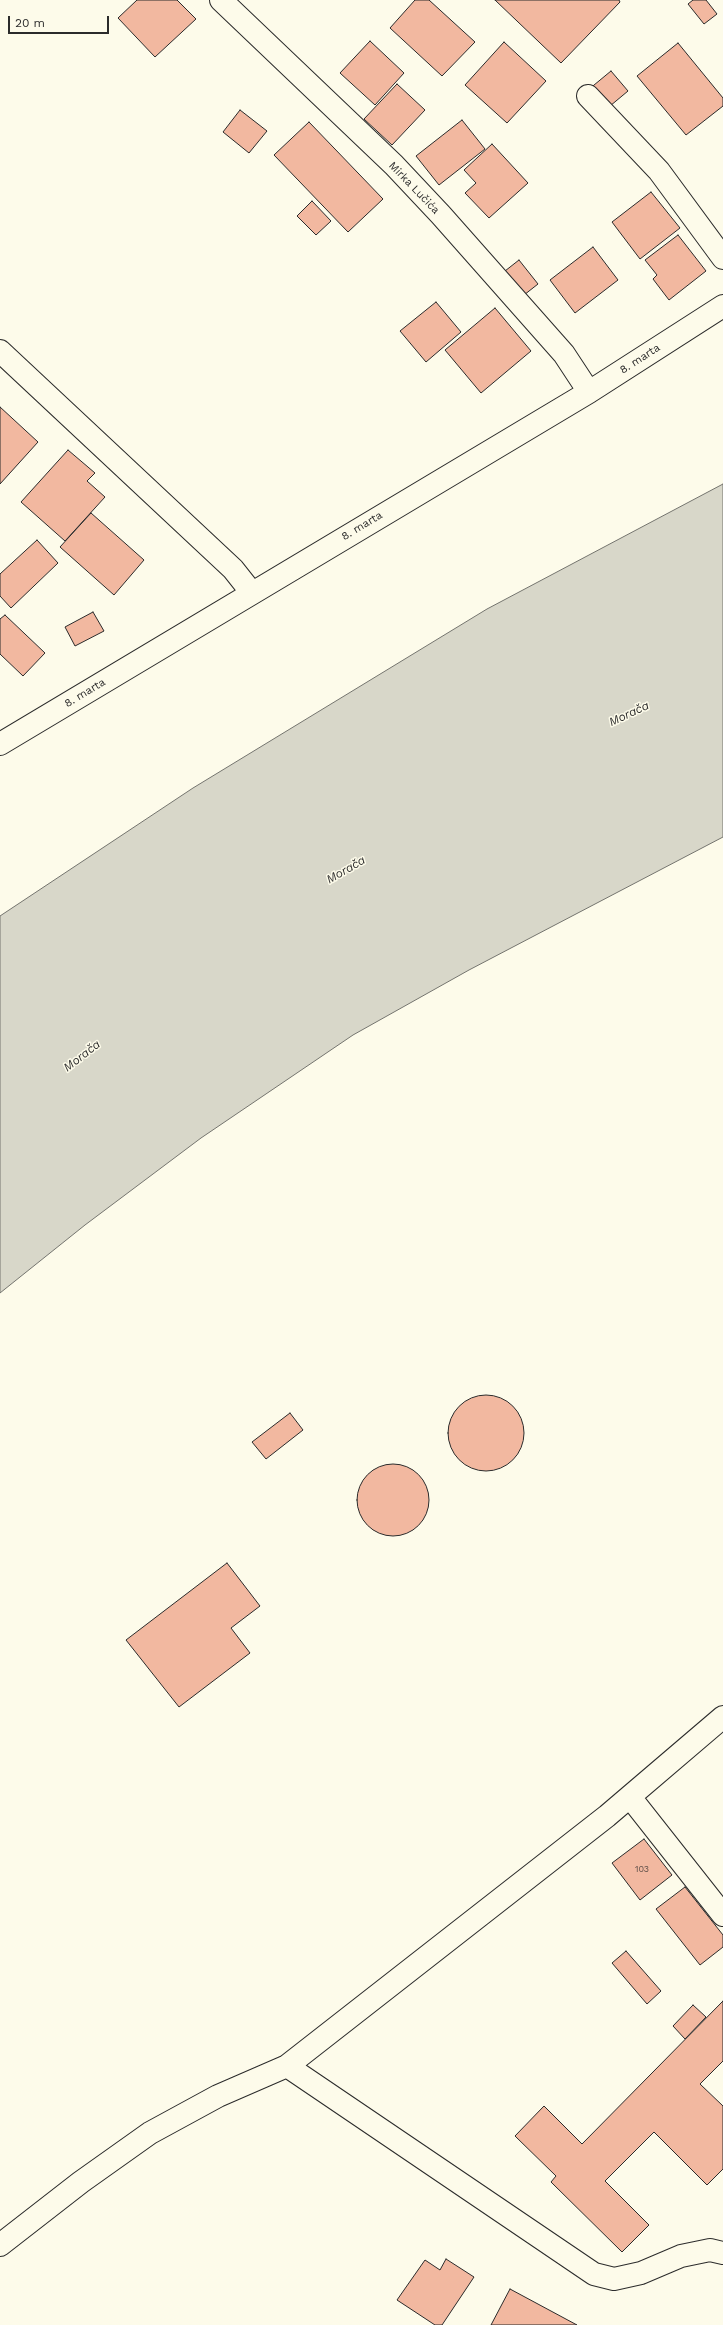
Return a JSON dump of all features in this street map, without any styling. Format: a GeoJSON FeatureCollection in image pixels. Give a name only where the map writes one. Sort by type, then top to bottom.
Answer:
{"type":"FeatureCollection","features":[{"type":"Feature","properties":{"kind":"street","name":"Mirka Lučića"},"geometry":{"type":"LineString","coordinates":[[221,0],[394,165],[441,215],[564,354],[589,392]]}},
{"type":"Feature","properties":{"kind":"street"},"geometry":{"type":"LineString","coordinates":[[588,96],[659,171],[723,258]]}},
{"type":"Feature","properties":{"kind":"street","name":"8. marta"},"geometry":{"type":"LineString","coordinates":[[0,744],[589,392],[723,306]]}},
{"type":"Feature","properties":{"kind":"street"},"geometry":{"type":"LineString","coordinates":[[0,351],[232,568],[252,593]]}},
{"type":"Feature","properties":{"kind":"street"},"geometry":{"type":"LineString","coordinates":[[0,2245],[81,2182],[150,2133],[218,2096],[288,2066],[630,1797],[723,1717]]}},
{"type":"Feature","properties":{"kind":"street"},"geometry":{"type":"LineString","coordinates":[[630,1797],[723,1915]]}},
{"type":"Feature","properties":{"kind":"street"},"geometry":{"type":"LineString","coordinates":[[288,2066],[594,2274],[614,2279],[641,2273],[682,2256],[710,2250],[723,2253]]}},
{"type":"Feature","properties":{"kind":"water","name":"Morača"},"geometry":{"type":"Polygon","coordinates":[[[723,484],[723,837],[469,970],[353,1035],[201,1138],[85,1225],[0,1293],[0,916],[193,788],[487,609],[723,484]]]}},
{"type":"Feature","properties":{"kind":"building"},"geometry":{"type":"Polygon","coordinates":[[[137,0],[177,0],[196,19],[155,57],[118,18],[137,0]]]}},
{"type":"Feature","properties":{"kind":"building"},"geometry":{"type":"Polygon","coordinates":[[[415,0],[429,0],[475,42],[442,76],[390,28],[415,0]]]}},
{"type":"Feature","properties":{"kind":"building"},"geometry":{"type":"Polygon","coordinates":[[[495,0],[619,0],[620,2],[561,63],[495,0]]]}},
{"type":"Feature","properties":{"kind":"building"},"geometry":{"type":"Polygon","coordinates":[[[693,0],[706,0],[717,14],[704,24],[688,4],[693,0]]]}},
{"type":"Feature","properties":{"kind":"building"},"geometry":{"type":"Polygon","coordinates":[[[370,41],[404,73],[375,105],[340,73],[370,41]]]}},
{"type":"Feature","properties":{"kind":"building"},"geometry":{"type":"Polygon","coordinates":[[[504,42],[546,81],[507,123],[465,85],[504,42]]]}},
{"type":"Feature","properties":{"kind":"building"},"geometry":{"type":"Polygon","coordinates":[[[678,43],[723,98],[723,106],[686,135],[637,76],[678,43]]]}},
{"type":"Feature","properties":{"kind":"building"},"geometry":{"type":"Polygon","coordinates":[[[611,71],[628,91],[604,111],[588,90],[611,71]]]}},
{"type":"Feature","properties":{"kind":"building"},"geometry":{"type":"Polygon","coordinates":[[[397,84],[425,110],[392,145],[364,119],[397,84]]]}},
{"type":"Feature","properties":{"kind":"building"},"geometry":{"type":"Polygon","coordinates":[[[240,110],[267,131],[249,153],[223,132],[240,110]]]}},
{"type":"Feature","properties":{"kind":"building"},"geometry":{"type":"Polygon","coordinates":[[[462,120],[485,149],[439,185],[416,156],[462,120]]]}},
{"type":"Feature","properties":{"kind":"building"},"geometry":{"type":"Polygon","coordinates":[[[309,122],[383,199],[348,232],[274,155],[309,122]]]}},
{"type":"Feature","properties":{"kind":"building"},"geometry":{"type":"Polygon","coordinates":[[[492,144],[528,183],[489,218],[465,193],[476,183],[464,170],[492,144]]]}},
{"type":"Feature","properties":{"kind":"building"},"geometry":{"type":"Polygon","coordinates":[[[651,192],[680,228],[640,259],[612,222],[651,192]]]}},
{"type":"Feature","properties":{"kind":"building"},"geometry":{"type":"Polygon","coordinates":[[[312,201],[331,221],[316,235],[297,216],[312,201]]]}},
{"type":"Feature","properties":{"kind":"building"},"geometry":{"type":"Polygon","coordinates":[[[678,235],[706,271],[669,300],[653,279],[657,275],[645,260],[678,235]]]}},
{"type":"Feature","properties":{"kind":"building"},"geometry":{"type":"Polygon","coordinates":[[[593,247],[618,280],[575,313],[550,280],[593,247]]]}},
{"type":"Feature","properties":{"kind":"building"},"geometry":{"type":"Polygon","coordinates":[[[519,260],[538,284],[524,295],[505,271],[519,260]]]}},
{"type":"Feature","properties":{"kind":"building"},"geometry":{"type":"Polygon","coordinates":[[[436,302],[461,332],[426,362],[400,331],[436,302]]]}},
{"type":"Feature","properties":{"kind":"building"},"geometry":{"type":"Polygon","coordinates":[[[495,308],[531,351],[481,393],[445,350],[495,308]]]}},
{"type":"Feature","properties":{"kind":"building"},"geometry":{"type":"Polygon","coordinates":[[[0,407],[38,442],[0,484],[0,407]]]}},
{"type":"Feature","properties":{"kind":"building"},"geometry":{"type":"Polygon","coordinates":[[[68,450],[95,473],[87,481],[105,497],[65,541],[21,502],[68,450]]]}},
{"type":"Feature","properties":{"kind":"building"},"geometry":{"type":"Polygon","coordinates":[[[91,513],[144,560],[114,595],[60,547],[91,513]]]}},
{"type":"Feature","properties":{"kind":"building"},"geometry":{"type":"Polygon","coordinates":[[[37,540],[58,563],[11,608],[0,596],[0,574],[37,540]]]}},
{"type":"Feature","properties":{"kind":"building"},"geometry":{"type":"Polygon","coordinates":[[[93,612],[104,631],[75,646],[65,627],[93,612]]]}},
{"type":"Feature","properties":{"kind":"building"},"geometry":{"type":"Polygon","coordinates":[[[5,615],[45,653],[23,676],[0,654],[0,619],[5,615]]]}},
{"type":"Feature","properties":{"kind":"building"},"geometry":{"type":"Polygon","coordinates":[[[486,1395],[501,1398],[513,1406],[521,1418],[524,1433],[521,1448],[513,1460],[501,1468],[486,1471],[471,1468],[459,1460],[451,1448],[448,1433],[451,1418],[459,1406],[471,1398],[486,1395]]]}},
{"type":"Feature","properties":{"kind":"building"},"geometry":{"type":"Polygon","coordinates":[[[290,1413],[303,1430],[266,1459],[252,1442],[290,1413]]]}},
{"type":"Feature","properties":{"kind":"building"},"geometry":{"type":"Polygon","coordinates":[[[386,1464],[400,1464],[407,1466],[419,1474],[427,1486],[429,1500],[427,1514],[419,1526],[407,1534],[400,1536],[386,1536],[379,1534],[367,1526],[359,1514],[357,1507],[357,1493],[359,1486],[367,1474],[379,1466],[386,1464]]]}},
{"type":"Feature","properties":{"kind":"building"},"geometry":{"type":"Polygon","coordinates":[[[227,1563],[260,1606],[231,1628],[250,1653],[179,1707],[126,1640],[227,1563]]]}},
{"type":"Feature","properties":{"kind":"building"},"geometry":{"type":"Polygon","coordinates":[[[644,1839],[672,1875],[640,1900],[612,1863],[644,1839]]]}},
{"type":"Feature","properties":{"kind":"building"},"geometry":{"type":"Polygon","coordinates":[[[685,1887],[723,1935],[723,1947],[700,1965],[656,1909],[685,1887]]]}},
{"type":"Feature","properties":{"kind":"building"},"geometry":{"type":"Polygon","coordinates":[[[626,1951],[661,1991],[647,2004],[612,1963],[626,1951]]]}},
{"type":"Feature","properties":{"kind":"building"},"geometry":{"type":"Polygon","coordinates":[[[723,2001],[723,2061],[700,2084],[723,2106],[723,2169],[707,2185],[654,2132],[605,2181],[649,2225],[622,2252],[551,2182],[556,2176],[515,2136],[544,2106],[582,2144],[723,2001]]]}},
{"type":"Feature","properties":{"kind":"building"},"geometry":{"type":"Polygon","coordinates":[[[693,2005],[706,2017],[685,2039],[673,2026],[693,2005]]]}},
{"type":"Feature","properties":{"kind":"building"},"geometry":{"type":"Polygon","coordinates":[[[446,2259],[474,2277],[442,2325],[435,2325],[397,2300],[425,2260],[440,2270],[446,2259]]]}},
{"type":"Feature","properties":{"kind":"building"},"geometry":{"type":"Polygon","coordinates":[[[510,2289],[577,2325],[491,2325],[510,2289]]]}}]}
